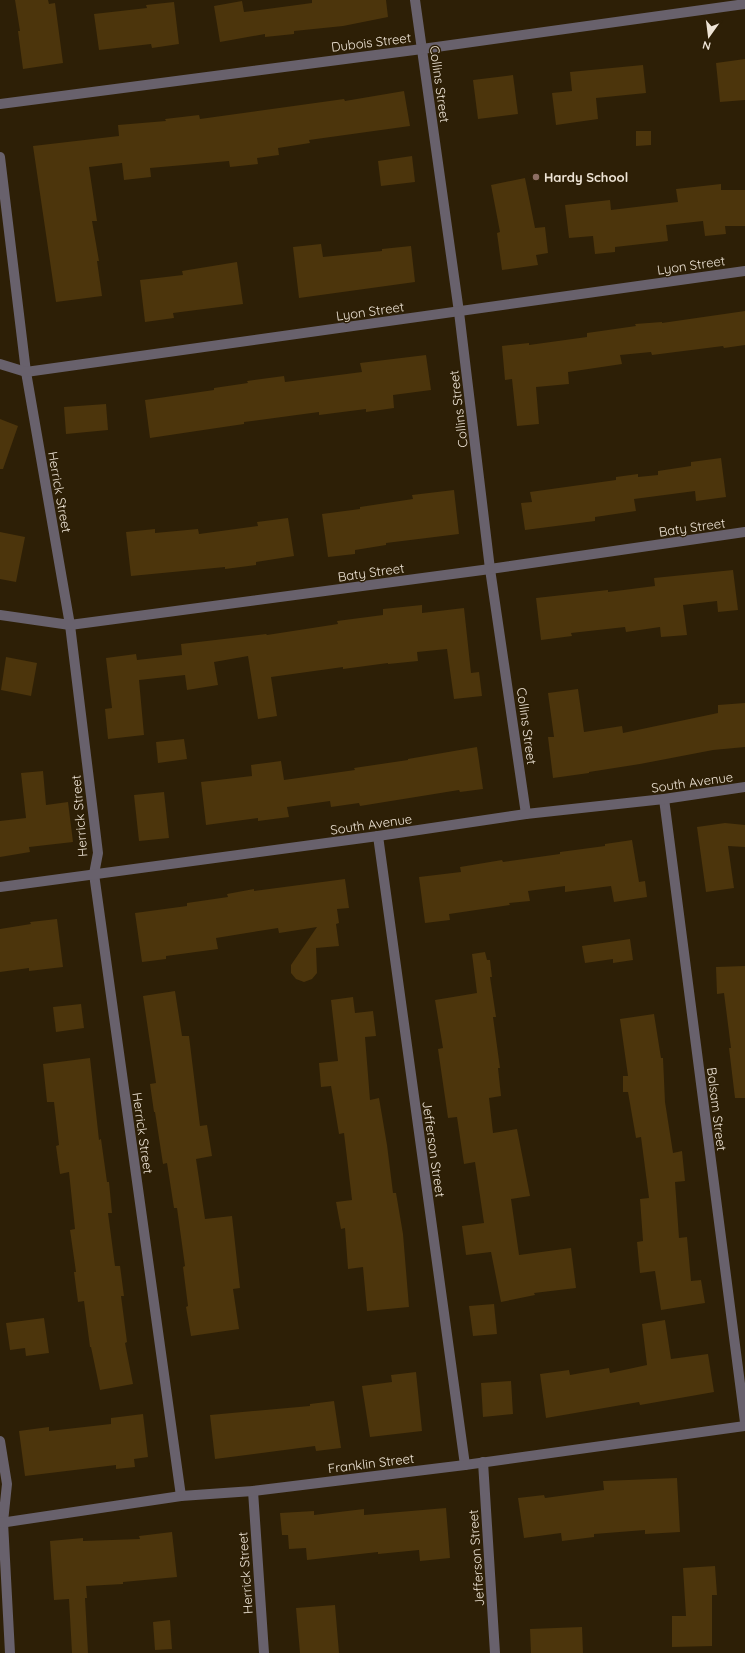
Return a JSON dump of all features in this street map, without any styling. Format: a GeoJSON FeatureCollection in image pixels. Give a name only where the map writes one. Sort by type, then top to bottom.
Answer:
{"type":"FeatureCollection","features":[{"type":"Feature","properties":{"kind":"street","name":"Collins Street"},"geometry":{"type":"LineString","coordinates":[[415,0],[459,312],[490,569],[526,814]]}},
{"type":"Feature","properties":{"kind":"street","name":"Dubois Street"},"geometry":{"type":"LineString","coordinates":[[0,104],[422,49],[745,4]]}},
{"type":"Feature","properties":{"kind":"street","name":"Herrick Street"},"geometry":{"type":"LineString","coordinates":[[0,157],[26,372],[70,625],[98,853],[94,874],[181,1496]]}},
{"type":"Feature","properties":{"kind":"street","name":"Lyon Street"},"geometry":{"type":"LineString","coordinates":[[0,364],[26,372],[745,271]]}},
{"type":"Feature","properties":{"kind":"street","name":"Baty Street"},"geometry":{"type":"LineString","coordinates":[[0,615],[70,625],[490,569],[745,532]]}},
{"type":"Feature","properties":{"kind":"street","name":"South Avenue"},"geometry":{"type":"LineString","coordinates":[[0,887],[378,836],[526,814],[664,799],[745,787]]}},
{"type":"Feature","properties":{"kind":"street","name":"Balsam Street"},"geometry":{"type":"LineString","coordinates":[[664,799],[745,1422]]}},
{"type":"Feature","properties":{"kind":"street","name":"Jefferson Street"},"geometry":{"type":"LineString","coordinates":[[378,836],[465,1465]]}},
{"type":"Feature","properties":{"kind":"street","name":"Franklin Street"},"geometry":{"type":"LineString","coordinates":[[1,1522],[181,1496],[253,1491],[465,1465],[745,1426]]}},
{"type":"Feature","properties":{"kind":"street"},"geometry":{"type":"LineString","coordinates":[[0,1441],[6,1484],[1,1522],[10,1653]]}},
{"type":"Feature","properties":{"kind":"street","name":"Jefferson Street"},"geometry":{"type":"LineString","coordinates":[[483,1462],[495,1653]]}},
{"type":"Feature","properties":{"kind":"street","name":"Herrick Street"},"geometry":{"type":"LineString","coordinates":[[253,1491],[264,1653]]}},
{"type":"Feature","properties":{"kind":"building"},"geometry":{"type":"Polygon","coordinates":[[[15,0],[48,0],[49,4],[55,3],[63,63],[23,69],[18,31],[20,31],[15,0]]]}},
{"type":"Feature","properties":{"kind":"building"},"geometry":{"type":"Polygon","coordinates":[[[312,0],[386,0],[388,17],[343,26],[294,31],[294,34],[265,37],[265,34],[220,42],[214,6],[242,1],[244,12],[312,3],[312,0]]]}},
{"type":"Feature","properties":{"kind":"building"},"geometry":{"type":"Polygon","coordinates":[[[174,2],[179,44],[152,48],[151,44],[99,50],[94,14],[147,8],[146,5],[174,2]]]}},
{"type":"Feature","properties":{"kind":"building"},"geometry":{"type":"Polygon","coordinates":[[[745,59],[745,100],[720,102],[716,63],[745,59]]]}},
{"type":"Feature","properties":{"kind":"building"},"geometry":{"type":"Polygon","coordinates":[[[643,65],[646,93],[596,98],[598,119],[556,125],[552,93],[572,91],[570,72],[643,65]]]}},
{"type":"Feature","properties":{"kind":"building"},"geometry":{"type":"Polygon","coordinates":[[[513,75],[518,114],[478,119],[473,80],[513,75]]]}},
{"type":"Feature","properties":{"kind":"building"},"geometry":{"type":"Polygon","coordinates":[[[404,91],[410,126],[309,140],[310,143],[278,148],[279,155],[257,158],[258,164],[230,167],[229,161],[150,168],[151,177],[124,180],[122,163],[89,167],[97,221],[92,221],[99,261],[97,261],[102,296],[56,302],[33,146],[119,136],[118,125],[166,121],[165,119],[199,115],[200,119],[344,99],[345,101],[404,91]]]}},
{"type":"Feature","properties":{"kind":"building"},"geometry":{"type":"Polygon","coordinates":[[[636,131],[651,131],[651,145],[636,146],[636,131]]]}},
{"type":"Feature","properties":{"kind":"building"},"geometry":{"type":"Polygon","coordinates":[[[412,156],[415,182],[381,186],[378,161],[412,156]]]}},
{"type":"Feature","properties":{"kind":"building"},"geometry":{"type":"Polygon","coordinates":[[[525,178],[535,228],[545,227],[548,253],[536,255],[538,265],[502,270],[497,233],[500,232],[491,185],[525,178]]]}},
{"type":"Feature","properties":{"kind":"building"},"geometry":{"type":"Polygon","coordinates":[[[721,184],[721,190],[745,190],[745,226],[725,226],[726,234],[705,236],[703,221],[666,225],[668,241],[615,247],[615,252],[595,254],[593,236],[569,238],[565,205],[610,200],[611,210],[678,202],[676,189],[721,184]]]}},
{"type":"Feature","properties":{"kind":"building"},"geometry":{"type":"Polygon","coordinates":[[[321,244],[323,257],[382,251],[382,249],[411,246],[415,282],[299,298],[293,247],[321,244]]]}},
{"type":"Feature","properties":{"kind":"building"},"geometry":{"type":"Polygon","coordinates":[[[237,262],[243,304],[173,313],[174,318],[145,322],[140,280],[183,275],[182,271],[237,262]]]}},
{"type":"Feature","properties":{"kind":"building"},"geometry":{"type":"Polygon","coordinates":[[[745,311],[745,345],[724,348],[723,346],[652,355],[651,352],[620,355],[622,364],[568,372],[569,384],[536,387],[539,424],[517,426],[512,379],[505,380],[502,346],[529,343],[529,345],[587,337],[587,333],[636,326],[635,324],[662,323],[745,311]]]}},
{"type":"Feature","properties":{"kind":"building"},"geometry":{"type":"Polygon","coordinates":[[[426,355],[431,390],[393,395],[394,408],[366,412],[366,409],[319,415],[319,412],[244,422],[244,424],[150,438],[145,400],[214,390],[214,388],[248,383],[247,381],[284,376],[285,382],[362,372],[360,363],[426,355]]]}},
{"type":"Feature","properties":{"kind":"building"},"geometry":{"type":"Polygon","coordinates":[[[106,404],[108,430],[66,434],[64,407],[106,404]]]}},
{"type":"Feature","properties":{"kind":"building"},"geometry":{"type":"Polygon","coordinates":[[[0,419],[18,426],[3,469],[0,469],[0,419]]]}},
{"type":"Feature","properties":{"kind":"building"},"geometry":{"type":"Polygon","coordinates":[[[721,458],[726,497],[696,501],[695,491],[634,499],[636,511],[595,517],[595,521],[525,530],[521,503],[532,502],[530,492],[616,480],[616,477],[638,474],[638,477],[658,475],[658,471],[691,466],[691,462],[721,458]]]}},
{"type":"Feature","properties":{"kind":"building"},"geometry":{"type":"Polygon","coordinates":[[[454,490],[459,534],[386,543],[386,545],[355,550],[355,554],[328,557],[322,514],[360,509],[360,507],[413,499],[412,495],[454,490]]]}},
{"type":"Feature","properties":{"kind":"building"},"geometry":{"type":"Polygon","coordinates":[[[288,518],[294,556],[256,562],[256,565],[225,569],[225,567],[131,576],[126,532],[155,529],[155,533],[198,529],[199,534],[258,526],[257,522],[288,518]]]}},
{"type":"Feature","properties":{"kind":"building"},"geometry":{"type":"Polygon","coordinates":[[[0,532],[25,537],[16,582],[0,579],[0,532]]]}},
{"type":"Feature","properties":{"kind":"building"},"geometry":{"type":"Polygon","coordinates":[[[733,570],[738,610],[718,612],[717,601],[683,605],[687,635],[661,637],[660,627],[626,632],[625,627],[571,633],[572,636],[541,640],[536,598],[608,590],[608,592],[655,586],[654,578],[733,570]]]}},
{"type":"Feature","properties":{"kind":"building"},"geometry":{"type":"Polygon","coordinates":[[[422,605],[422,613],[464,608],[471,673],[479,672],[482,696],[454,699],[447,649],[417,652],[418,661],[343,669],[343,667],[271,677],[277,716],[258,719],[248,656],[214,662],[218,685],[187,690],[185,675],[139,680],[144,735],[108,739],[105,709],[112,708],[106,658],[136,654],[137,660],[182,655],[181,644],[267,635],[338,624],[337,621],[383,615],[383,609],[422,605]]]}},
{"type":"Feature","properties":{"kind":"building"},"geometry":{"type":"Polygon","coordinates":[[[6,657],[37,663],[31,696],[1,690],[6,657]]]}},
{"type":"Feature","properties":{"kind":"building"},"geometry":{"type":"Polygon","coordinates":[[[578,689],[584,732],[622,726],[623,733],[718,713],[718,705],[745,703],[745,747],[713,750],[589,773],[553,778],[548,737],[554,737],[548,693],[578,689]]]}},
{"type":"Feature","properties":{"kind":"building"},"geometry":{"type":"Polygon","coordinates":[[[184,739],[187,759],[158,763],[156,742],[184,739]]]}},
{"type":"Feature","properties":{"kind":"building"},"geometry":{"type":"Polygon","coordinates":[[[477,747],[483,789],[460,792],[459,790],[360,806],[359,803],[331,807],[330,801],[287,807],[289,817],[258,821],[258,818],[206,825],[201,782],[252,776],[251,765],[281,761],[284,780],[355,770],[354,768],[408,760],[477,747]]]}},
{"type":"Feature","properties":{"kind":"building"},"geometry":{"type":"Polygon","coordinates":[[[43,771],[46,805],[68,802],[73,842],[29,847],[30,852],[0,857],[0,821],[26,818],[21,773],[43,771]]]}},
{"type":"Feature","properties":{"kind":"building"},"geometry":{"type":"Polygon","coordinates":[[[164,792],[169,838],[139,841],[134,795],[164,792]]]}},
{"type":"Feature","properties":{"kind":"building"},"geometry":{"type":"Polygon","coordinates":[[[725,823],[745,825],[745,847],[728,846],[734,888],[706,892],[697,827],[725,823]]]}},
{"type":"Feature","properties":{"kind":"building"},"geometry":{"type":"Polygon","coordinates":[[[632,840],[639,882],[645,881],[647,897],[614,902],[611,886],[565,892],[565,886],[528,891],[530,901],[509,903],[510,905],[449,914],[450,920],[425,923],[419,877],[461,872],[460,867],[502,860],[503,862],[560,854],[560,852],[605,846],[605,844],[632,840]]]}},
{"type":"Feature","properties":{"kind":"building"},"geometry":{"type":"Polygon","coordinates":[[[345,879],[349,908],[337,909],[339,923],[336,924],[339,946],[316,948],[317,973],[312,979],[304,982],[296,979],[291,973],[291,965],[317,927],[279,933],[278,928],[216,938],[218,949],[166,956],[166,959],[142,962],[135,913],[187,906],[187,903],[228,897],[227,894],[254,889],[254,891],[345,879]]]}},
{"type":"Feature","properties":{"kind":"building"},"geometry":{"type":"Polygon","coordinates":[[[57,919],[63,967],[29,971],[29,968],[0,972],[0,929],[31,924],[30,922],[57,919]]]}},
{"type":"Feature","properties":{"kind":"building"},"geometry":{"type":"Polygon","coordinates":[[[630,939],[633,960],[613,963],[613,959],[585,963],[582,946],[630,939]]]}},
{"type":"Feature","properties":{"kind":"building"},"geometry":{"type":"Polygon","coordinates":[[[485,952],[487,960],[490,960],[492,977],[490,977],[496,1017],[493,1017],[500,1068],[498,1068],[501,1096],[489,1098],[493,1133],[517,1129],[530,1196],[511,1199],[519,1255],[571,1248],[576,1288],[534,1293],[535,1295],[501,1302],[491,1252],[466,1255],[462,1226],[484,1223],[475,1162],[464,1164],[457,1117],[448,1118],[438,1049],[443,1048],[435,1000],[477,993],[472,954],[485,952]]]}},
{"type":"Feature","properties":{"kind":"building"},"geometry":{"type":"Polygon","coordinates":[[[745,966],[745,1098],[735,1098],[729,1048],[731,1048],[724,993],[717,994],[716,967],[745,966]]]}},
{"type":"Feature","properties":{"kind":"building"},"geometry":{"type":"Polygon","coordinates":[[[175,991],[182,1036],[189,1036],[200,1126],[207,1125],[212,1156],[196,1159],[205,1219],[232,1216],[240,1288],[233,1289],[239,1329],[191,1336],[186,1307],[188,1306],[183,1267],[185,1266],[177,1208],[174,1208],[167,1163],[163,1164],[150,1084],[156,1083],[143,996],[175,991]]]}},
{"type":"Feature","properties":{"kind":"building"},"geometry":{"type":"Polygon","coordinates":[[[353,997],[355,1013],[373,1011],[376,1036],[365,1037],[370,1100],[379,1098],[393,1193],[396,1193],[403,1234],[409,1307],[367,1311],[363,1267],[348,1269],[345,1228],[341,1229],[336,1202],[352,1200],[344,1133],[339,1134],[331,1086],[321,1087],[319,1063],[338,1061],[331,1000],[353,997]]]}},
{"type":"Feature","properties":{"kind":"building"},"geometry":{"type":"Polygon","coordinates":[[[81,1004],[84,1028],[56,1032],[53,1007],[81,1004]]]}},
{"type":"Feature","properties":{"kind":"building"},"geometry":{"type":"Polygon","coordinates":[[[654,1014],[661,1058],[663,1058],[665,1102],[673,1153],[682,1151],[685,1181],[675,1182],[679,1238],[687,1237],[691,1281],[701,1280],[705,1303],[661,1310],[655,1271],[640,1273],[637,1242],[643,1241],[640,1199],[649,1198],[641,1137],[636,1138],[628,1092],[623,1092],[623,1076],[628,1076],[620,1019],[654,1014]]]}},
{"type":"Feature","properties":{"kind":"building"},"geometry":{"type":"Polygon","coordinates":[[[90,1058],[99,1140],[101,1139],[107,1182],[109,1182],[112,1213],[108,1213],[115,1266],[120,1266],[124,1296],[121,1296],[127,1342],[125,1343],[133,1384],[100,1390],[90,1347],[84,1301],[78,1302],[74,1272],[76,1272],[70,1230],[75,1229],[69,1172],[60,1174],[56,1146],[59,1145],[54,1102],[47,1102],[43,1064],[90,1058]]]}},
{"type":"Feature","properties":{"kind":"building"},"geometry":{"type":"Polygon","coordinates":[[[494,1304],[497,1334],[473,1336],[469,1306],[494,1304]]]}},
{"type":"Feature","properties":{"kind":"building"},"geometry":{"type":"Polygon","coordinates":[[[44,1318],[49,1353],[26,1356],[25,1348],[10,1350],[6,1323],[44,1318]]]}},
{"type":"Feature","properties":{"kind":"building"},"geometry":{"type":"Polygon","coordinates":[[[665,1320],[671,1359],[708,1354],[714,1392],[640,1405],[639,1402],[546,1418],[540,1374],[569,1370],[570,1375],[609,1368],[610,1373],[647,1365],[642,1324],[665,1320]]]}},
{"type":"Feature","properties":{"kind":"building"},"geometry":{"type":"Polygon","coordinates":[[[416,1372],[422,1431],[370,1437],[362,1386],[392,1382],[391,1375],[416,1372]]]}},
{"type":"Feature","properties":{"kind":"building"},"geometry":{"type":"Polygon","coordinates":[[[511,1381],[513,1414],[483,1417],[481,1383],[511,1381]]]}},
{"type":"Feature","properties":{"kind":"building"},"geometry":{"type":"Polygon","coordinates":[[[334,1401],[341,1448],[316,1451],[315,1446],[215,1459],[210,1415],[310,1406],[310,1404],[334,1401]]]}},
{"type":"Feature","properties":{"kind":"building"},"geometry":{"type":"Polygon","coordinates":[[[143,1414],[148,1457],[134,1459],[135,1467],[116,1469],[116,1465],[25,1476],[19,1431],[49,1427],[49,1431],[111,1424],[111,1418],[143,1414]]]}},
{"type":"Feature","properties":{"kind":"building"},"geometry":{"type":"Polygon","coordinates":[[[677,1478],[680,1532],[645,1534],[645,1530],[594,1534],[594,1537],[562,1541],[561,1533],[524,1538],[518,1498],[544,1495],[545,1498],[604,1490],[603,1481],[677,1478]]]}},
{"type":"Feature","properties":{"kind":"building"},"geometry":{"type":"Polygon","coordinates":[[[446,1508],[450,1558],[420,1561],[419,1550],[378,1554],[378,1552],[307,1560],[306,1548],[289,1549],[288,1535],[282,1535],[280,1513],[314,1511],[314,1515],[364,1509],[364,1515],[446,1508]]]}},
{"type":"Feature","properties":{"kind":"building"},"geometry":{"type":"Polygon","coordinates":[[[172,1532],[177,1577],[123,1582],[123,1584],[86,1586],[87,1598],[85,1598],[88,1653],[72,1653],[69,1599],[54,1600],[50,1541],[83,1538],[83,1541],[140,1539],[139,1536],[172,1532]]]}},
{"type":"Feature","properties":{"kind":"building"},"geometry":{"type":"Polygon","coordinates":[[[715,1566],[717,1595],[712,1595],[712,1646],[672,1647],[672,1616],[686,1616],[683,1568],[715,1566]]]}},
{"type":"Feature","properties":{"kind":"building"},"geometry":{"type":"Polygon","coordinates":[[[335,1605],[339,1653],[300,1653],[296,1608],[335,1605]]]}},
{"type":"Feature","properties":{"kind":"building"},"geometry":{"type":"Polygon","coordinates":[[[170,1620],[172,1649],[155,1650],[153,1622],[170,1620]]]}},
{"type":"Feature","properties":{"kind":"building"},"geometry":{"type":"Polygon","coordinates":[[[582,1627],[583,1653],[531,1653],[530,1629],[582,1627]]]}},
{"type":"Feature","properties":{"kind":"place","name":"Hardy School"},"geometry":{"type":"Point","coordinates":[536,177]}}]}
